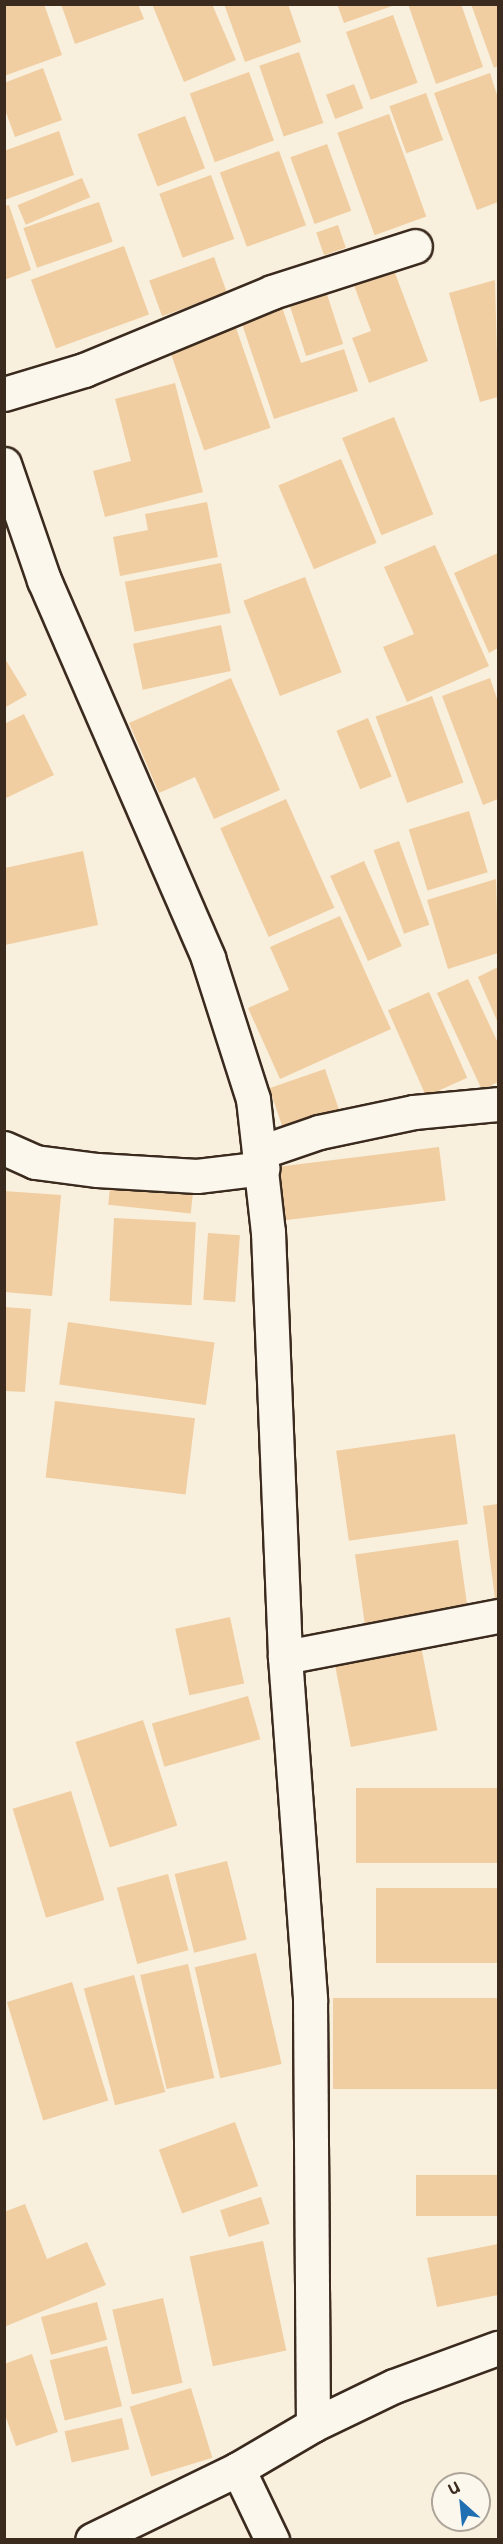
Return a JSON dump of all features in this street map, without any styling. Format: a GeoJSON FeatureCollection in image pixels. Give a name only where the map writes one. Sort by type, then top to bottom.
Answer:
{"type":"FeatureCollection","features":[{"type":"Feature","properties":{"kind":"street"},"geometry":{"type":"LineString","coordinates":[[4,394],[84,370],[272,292],[415,246]]}},
{"type":"Feature","properties":{"kind":"street"},"geometry":{"type":"LineString","coordinates":[[4,464],[44,580],[208,958],[233,1026],[262,1160],[285,1657],[310,1999],[312,2425]]}},
{"type":"Feature","properties":{"kind":"street"},"geometry":{"type":"LineString","coordinates":[[4,1148],[35,1162],[97,1170],[197,1176],[262,1160],[319,1132],[414,1112],[498,1104]]}},
{"type":"Feature","properties":{"kind":"street"},"geometry":{"type":"LineString","coordinates":[[285,1657],[498,1616]]}},
{"type":"Feature","properties":{"kind":"street"},"geometry":{"type":"LineString","coordinates":[[92,2540],[238,2469],[312,2425],[394,2386],[498,2348]]}},
{"type":"Feature","properties":{"kind":"street"},"geometry":{"type":"LineString","coordinates":[[238,2469],[272,2540]]}},
{"type":"Feature","properties":{"kind":"building"},"geometry":{"type":"Polygon","coordinates":[[[44,4],[62,55],[4,76],[4,6],[44,4]]]}},
{"type":"Feature","properties":{"kind":"building"},"geometry":{"type":"Polygon","coordinates":[[[61,4],[138,4],[144,19],[75,44],[61,4]]]}},
{"type":"Feature","properties":{"kind":"building"},"geometry":{"type":"Polygon","coordinates":[[[152,4],[212,4],[236,60],[184,82],[152,4]]]}},
{"type":"Feature","properties":{"kind":"building"},"geometry":{"type":"Polygon","coordinates":[[[224,4],[288,4],[301,42],[245,62],[224,4]]]}},
{"type":"Feature","properties":{"kind":"building"},"geometry":{"type":"Polygon","coordinates":[[[337,4],[395,4],[395,5],[344,23],[337,4]]]}},
{"type":"Feature","properties":{"kind":"building"},"geometry":{"type":"Polygon","coordinates":[[[408,4],[461,4],[483,67],[436,84],[408,4]]]}},
{"type":"Feature","properties":{"kind":"building"},"geometry":{"type":"Polygon","coordinates":[[[471,4],[498,4],[498,66],[494,68],[471,4]]]}},
{"type":"Feature","properties":{"kind":"building"},"geometry":{"type":"Polygon","coordinates":[[[393,15],[418,83],[371,100],[346,32],[393,15]]]}},
{"type":"Feature","properties":{"kind":"building"},"geometry":{"type":"Polygon","coordinates":[[[299,52],[323,123],[284,137],[259,66],[299,52]]]}},
{"type":"Feature","properties":{"kind":"building"},"geometry":{"type":"Polygon","coordinates":[[[43,68],[62,120],[15,137],[4,107],[4,83],[43,68]]]}},
{"type":"Feature","properties":{"kind":"building"},"geometry":{"type":"Polygon","coordinates":[[[249,72],[274,141],[215,162],[190,94],[249,72]]]}},
{"type":"Feature","properties":{"kind":"building"},"geometry":{"type":"Polygon","coordinates":[[[490,73],[498,98],[498,202],[477,210],[434,93],[490,73]]]}},
{"type":"Feature","properties":{"kind":"building"},"geometry":{"type":"Polygon","coordinates":[[[354,84],[363,108],[335,119],[326,95],[354,84]]]}},
{"type":"Feature","properties":{"kind":"building"},"geometry":{"type":"Polygon","coordinates":[[[426,93],[443,140],[406,153],[389,106],[426,93]]]}},
{"type":"Feature","properties":{"kind":"building"},"geometry":{"type":"Polygon","coordinates":[[[389,114],[426,216],[375,235],[337,133],[389,114]]]}},
{"type":"Feature","properties":{"kind":"building"},"geometry":{"type":"Polygon","coordinates":[[[185,116],[205,168],[157,187],[137,134],[185,116]]]}},
{"type":"Feature","properties":{"kind":"building"},"geometry":{"type":"Polygon","coordinates":[[[59,131],[74,175],[4,200],[4,151],[59,131]]]}},
{"type":"Feature","properties":{"kind":"building"},"geometry":{"type":"Polygon","coordinates":[[[327,144],[351,211],[315,224],[290,157],[327,144]]]}},
{"type":"Feature","properties":{"kind":"building"},"geometry":{"type":"Polygon","coordinates":[[[279,151],[306,225],[247,247],[220,173],[279,151]]]}},
{"type":"Feature","properties":{"kind":"building"},"geometry":{"type":"Polygon","coordinates":[[[211,175],[234,239],[183,258],[159,194],[211,175]]]}},
{"type":"Feature","properties":{"kind":"building"},"geometry":{"type":"Polygon","coordinates":[[[82,178],[90,197],[26,225],[18,205],[82,178]]]}},
{"type":"Feature","properties":{"kind":"building"},"geometry":{"type":"Polygon","coordinates":[[[99,202],[113,242],[37,268],[23,228],[99,202]]]}},
{"type":"Feature","properties":{"kind":"building"},"geometry":{"type":"Polygon","coordinates":[[[9,205],[31,270],[4,280],[4,206],[9,205]]]}},
{"type":"Feature","properties":{"kind":"building"},"geometry":{"type":"Polygon","coordinates":[[[338,225],[346,248],[324,255],[316,232],[338,225]]]}},
{"type":"Feature","properties":{"kind":"building"},"geometry":{"type":"Polygon","coordinates":[[[124,246],[149,315],[56,348],[31,280],[124,246]]]}},
{"type":"Feature","properties":{"kind":"building"},"geometry":{"type":"Polygon","coordinates":[[[214,257],[227,293],[162,316],[149,281],[214,257]]]}},
{"type":"Feature","properties":{"kind":"building"},"geometry":{"type":"Polygon","coordinates":[[[392,265],[428,361],[369,383],[352,338],[371,331],[352,280],[392,265]]]}},
{"type":"Feature","properties":{"kind":"building"},"geometry":{"type":"Polygon","coordinates":[[[495,280],[498,397],[480,402],[449,293],[495,280]]]}},
{"type":"Feature","properties":{"kind":"building"},"geometry":{"type":"Polygon","coordinates":[[[324,285],[343,344],[306,356],[287,297],[324,285]]]}},
{"type":"Feature","properties":{"kind":"building"},"geometry":{"type":"Polygon","coordinates":[[[281,304],[301,363],[344,349],[358,391],[274,419],[240,318],[281,304]]]}},
{"type":"Feature","properties":{"kind":"building"},"geometry":{"type":"Polygon","coordinates":[[[233,319],[270,428],[204,451],[167,342],[233,319]]]}},
{"type":"Feature","properties":{"kind":"building"},"geometry":{"type":"Polygon","coordinates":[[[175,383],[203,492],[105,517],[93,471],[131,461],[115,399],[175,383]]]}},
{"type":"Feature","properties":{"kind":"building"},"geometry":{"type":"Polygon","coordinates":[[[394,417],[433,514],[381,535],[342,438],[394,417]]]}},
{"type":"Feature","properties":{"kind":"building"},"geometry":{"type":"Polygon","coordinates":[[[341,459],[377,543],[314,569],[278,486],[341,459]]]}},
{"type":"Feature","properties":{"kind":"building"},"geometry":{"type":"Polygon","coordinates":[[[207,502],[218,557],[120,576],[113,537],[148,530],[145,514],[207,502]]]}},
{"type":"Feature","properties":{"kind":"building"},"geometry":{"type":"Polygon","coordinates":[[[435,545],[489,666],[407,702],[383,647],[414,634],[384,567],[435,545]]]}},
{"type":"Feature","properties":{"kind":"building"},"geometry":{"type":"Polygon","coordinates":[[[498,553],[498,648],[489,653],[454,573],[498,553]]]}},
{"type":"Feature","properties":{"kind":"building"},"geometry":{"type":"Polygon","coordinates":[[[221,563],[231,613],[135,632],[125,582],[221,563]]]}},
{"type":"Feature","properties":{"kind":"building"},"geometry":{"type":"Polygon","coordinates":[[[305,577],[342,672],[280,696],[243,601],[305,577]]]}},
{"type":"Feature","properties":{"kind":"building"},"geometry":{"type":"Polygon","coordinates":[[[221,625],[231,671],[143,690],[133,644],[221,625]]]}},
{"type":"Feature","properties":{"kind":"building"},"geometry":{"type":"Polygon","coordinates":[[[4,657],[27,695],[4,708],[4,657]]]}},
{"type":"Feature","properties":{"kind":"building"},"geometry":{"type":"Polygon","coordinates":[[[231,678],[280,790],[214,819],[195,777],[159,793],[129,723],[231,678]]]}},
{"type":"Feature","properties":{"kind":"building"},"geometry":{"type":"Polygon","coordinates":[[[490,678],[498,702],[498,799],[483,805],[442,696],[490,678]]]}},
{"type":"Feature","properties":{"kind":"building"},"geometry":{"type":"Polygon","coordinates":[[[432,696],[463,782],[407,803],[376,717],[432,696]]]}},
{"type":"Feature","properties":{"kind":"building"},"geometry":{"type":"Polygon","coordinates":[[[24,714],[54,775],[4,799],[4,724],[24,714]]]}},
{"type":"Feature","properties":{"kind":"building"},"geometry":{"type":"Polygon","coordinates":[[[368,718],[392,776],[360,789],[336,731],[368,718]]]}},
{"type":"Feature","properties":{"kind":"building"},"geometry":{"type":"Polygon","coordinates":[[[286,799],[334,908],[269,937],[220,828],[286,799]]]}},
{"type":"Feature","properties":{"kind":"building"},"geometry":{"type":"Polygon","coordinates":[[[469,811],[488,872],[427,891],[409,829],[469,811]]]}},
{"type":"Feature","properties":{"kind":"building"},"geometry":{"type":"Polygon","coordinates":[[[399,841],[429,925],[404,934],[374,850],[399,841]]]}},
{"type":"Feature","properties":{"kind":"building"},"geometry":{"type":"Polygon","coordinates":[[[83,851],[98,925],[5,945],[5,868],[83,851]]]}},
{"type":"Feature","properties":{"kind":"building"},"geometry":{"type":"Polygon","coordinates":[[[364,861],[402,946],[368,961],[330,876],[364,861]]]}},
{"type":"Feature","properties":{"kind":"building"},"geometry":{"type":"Polygon","coordinates":[[[496,879],[498,953],[448,969],[427,900],[496,879]]]}},
{"type":"Feature","properties":{"kind":"building"},"geometry":{"type":"Polygon","coordinates":[[[340,916],[391,1029],[280,1079],[248,1008],[289,990],[270,947],[340,916]]]}},
{"type":"Feature","properties":{"kind":"building"},"geometry":{"type":"Polygon","coordinates":[[[498,967],[498,1023],[478,977],[498,967]]]}},
{"type":"Feature","properties":{"kind":"building"},"geometry":{"type":"Polygon","coordinates":[[[468,979],[498,1043],[498,1082],[482,1090],[437,993],[468,979]]]}},
{"type":"Feature","properties":{"kind":"building"},"geometry":{"type":"Polygon","coordinates":[[[429,992],[467,1078],[426,1096],[388,1010],[429,992]]]}},
{"type":"Feature","properties":{"kind":"building"},"geometry":{"type":"Polygon","coordinates":[[[325,1069],[341,1116],[285,1135],[269,1088],[325,1069]]]}},
{"type":"Feature","properties":{"kind":"building"},"geometry":{"type":"Polygon","coordinates":[[[439,1147],[446,1201],[283,1221],[276,1167],[439,1147]]]}},
{"type":"Feature","properties":{"kind":"building"},"geometry":{"type":"Polygon","coordinates":[[[111,1178],[194,1187],[191,1214],[108,1205],[111,1178]]]}},
{"type":"Feature","properties":{"kind":"building"},"geometry":{"type":"Polygon","coordinates":[[[4,1191],[61,1195],[52,1296],[4,1292],[4,1191]]]}},
{"type":"Feature","properties":{"kind":"building"},"geometry":{"type":"Polygon","coordinates":[[[114,1218],[196,1222],[192,1305],[110,1301],[114,1218]]]}},
{"type":"Feature","properties":{"kind":"building"},"geometry":{"type":"Polygon","coordinates":[[[208,1233],[240,1235],[235,1302],[203,1300],[208,1233]]]}},
{"type":"Feature","properties":{"kind":"building"},"geometry":{"type":"Polygon","coordinates":[[[4,1307],[31,1309],[25,1392],[4,1391],[4,1307]]]}},
{"type":"Feature","properties":{"kind":"building"},"geometry":{"type":"Polygon","coordinates":[[[68,1322],[215,1343],[206,1405],[59,1384],[68,1322]]]}},
{"type":"Feature","properties":{"kind":"building"},"geometry":{"type":"Polygon","coordinates":[[[55,1401],[195,1418],[186,1495],[46,1477],[55,1401]]]}},
{"type":"Feature","properties":{"kind":"building"},"geometry":{"type":"Polygon","coordinates":[[[455,1434],[468,1524],[349,1541],[336,1451],[455,1434]]]}},
{"type":"Feature","properties":{"kind":"building"},"geometry":{"type":"Polygon","coordinates":[[[498,1504],[498,1605],[496,1606],[483,1506],[498,1504]]]}},
{"type":"Feature","properties":{"kind":"building"},"geometry":{"type":"Polygon","coordinates":[[[458,1540],[468,1609],[365,1624],[355,1554],[458,1540]]]}},
{"type":"Feature","properties":{"kind":"building"},"geometry":{"type":"Polygon","coordinates":[[[230,1617],[244,1684],[189,1695],[175,1629],[230,1617]]]}},
{"type":"Feature","properties":{"kind":"building"},"geometry":{"type":"Polygon","coordinates":[[[420,1641],[437,1730],[351,1747],[334,1658],[420,1641]]]}},
{"type":"Feature","properties":{"kind":"building"},"geometry":{"type":"Polygon","coordinates":[[[248,1696],[260,1739],[164,1767],[152,1724],[248,1696]]]}},
{"type":"Feature","properties":{"kind":"building"},"geometry":{"type":"Polygon","coordinates":[[[143,1720],[177,1826],[110,1848],[75,1742],[143,1720]]]}},
{"type":"Feature","properties":{"kind":"building"},"geometry":{"type":"Polygon","coordinates":[[[356,1788],[498,1788],[498,1863],[356,1863],[356,1788]]]}},
{"type":"Feature","properties":{"kind":"building"},"geometry":{"type":"Polygon","coordinates":[[[71,1791],[104,1900],[46,1918],[13,1809],[71,1791]]]}},
{"type":"Feature","properties":{"kind":"building"},"geometry":{"type":"Polygon","coordinates":[[[227,1861],[247,1940],[194,1953],[175,1874],[227,1861]]]}},
{"type":"Feature","properties":{"kind":"building"},"geometry":{"type":"Polygon","coordinates":[[[168,1874],[188,1950],[137,1964],[117,1888],[168,1874]]]}},
{"type":"Feature","properties":{"kind":"building"},"geometry":{"type":"Polygon","coordinates":[[[376,1888],[498,1888],[498,1963],[376,1963],[376,1888]]]}},
{"type":"Feature","properties":{"kind":"building"},"geometry":{"type":"Polygon","coordinates":[[[256,1953],[282,2064],[220,2078],[195,1967],[256,1953]]]}},
{"type":"Feature","properties":{"kind":"building"},"geometry":{"type":"Polygon","coordinates":[[[188,1964],[214,2078],[167,2089],[140,1975],[188,1964]]]}},
{"type":"Feature","properties":{"kind":"building"},"geometry":{"type":"Polygon","coordinates":[[[134,1975],[165,2092],[115,2105],[84,1988],[134,1975]]]}},
{"type":"Feature","properties":{"kind":"building"},"geometry":{"type":"Polygon","coordinates":[[[72,1982],[108,2101],[43,2120],[7,2002],[72,1982]]]}},
{"type":"Feature","properties":{"kind":"building"},"geometry":{"type":"Polygon","coordinates":[[[333,1998],[498,1998],[498,2089],[333,2089],[333,1998]]]}},
{"type":"Feature","properties":{"kind":"building"},"geometry":{"type":"Polygon","coordinates":[[[235,2122],[258,2186],[182,2214],[159,2150],[235,2122]]]}},
{"type":"Feature","properties":{"kind":"building"},"geometry":{"type":"Polygon","coordinates":[[[416,2175],[498,2175],[498,2216],[416,2216],[416,2175]]]}},
{"type":"Feature","properties":{"kind":"building"},"geometry":{"type":"Polygon","coordinates":[[[261,2197],[270,2224],[229,2237],[220,2210],[261,2197]]]}},
{"type":"Feature","properties":{"kind":"building"},"geometry":{"type":"Polygon","coordinates":[[[25,2204],[47,2259],[87,2242],[106,2285],[4,2327],[4,2212],[25,2204]]]}},
{"type":"Feature","properties":{"kind":"building"},"geometry":{"type":"Polygon","coordinates":[[[263,2241],[286,2351],[213,2366],[190,2257],[263,2241]]]}},
{"type":"Feature","properties":{"kind":"building"},"geometry":{"type":"Polygon","coordinates":[[[498,2244],[498,2295],[437,2307],[427,2258],[498,2244]]]}},
{"type":"Feature","properties":{"kind":"building"},"geometry":{"type":"Polygon","coordinates":[[[163,2298],[183,2383],[132,2394],[112,2310],[163,2298]]]}},
{"type":"Feature","properties":{"kind":"building"},"geometry":{"type":"Polygon","coordinates":[[[97,2302],[107,2340],[51,2355],[41,2317],[97,2302]]]}},
{"type":"Feature","properties":{"kind":"building"},"geometry":{"type":"Polygon","coordinates":[[[107,2346],[122,2406],[65,2420],[50,2360],[107,2346]]]}},
{"type":"Feature","properties":{"kind":"building"},"geometry":{"type":"Polygon","coordinates":[[[32,2354],[58,2432],[16,2446],[4,2412],[4,2364],[32,2354]]]}},
{"type":"Feature","properties":{"kind":"building"},"geometry":{"type":"Polygon","coordinates":[[[191,2388],[212,2458],[151,2477],[130,2407],[191,2388]]]}},
{"type":"Feature","properties":{"kind":"building"},"geometry":{"type":"Polygon","coordinates":[[[122,2418],[129,2449],[72,2462],[65,2431],[122,2418]]]}}]}
